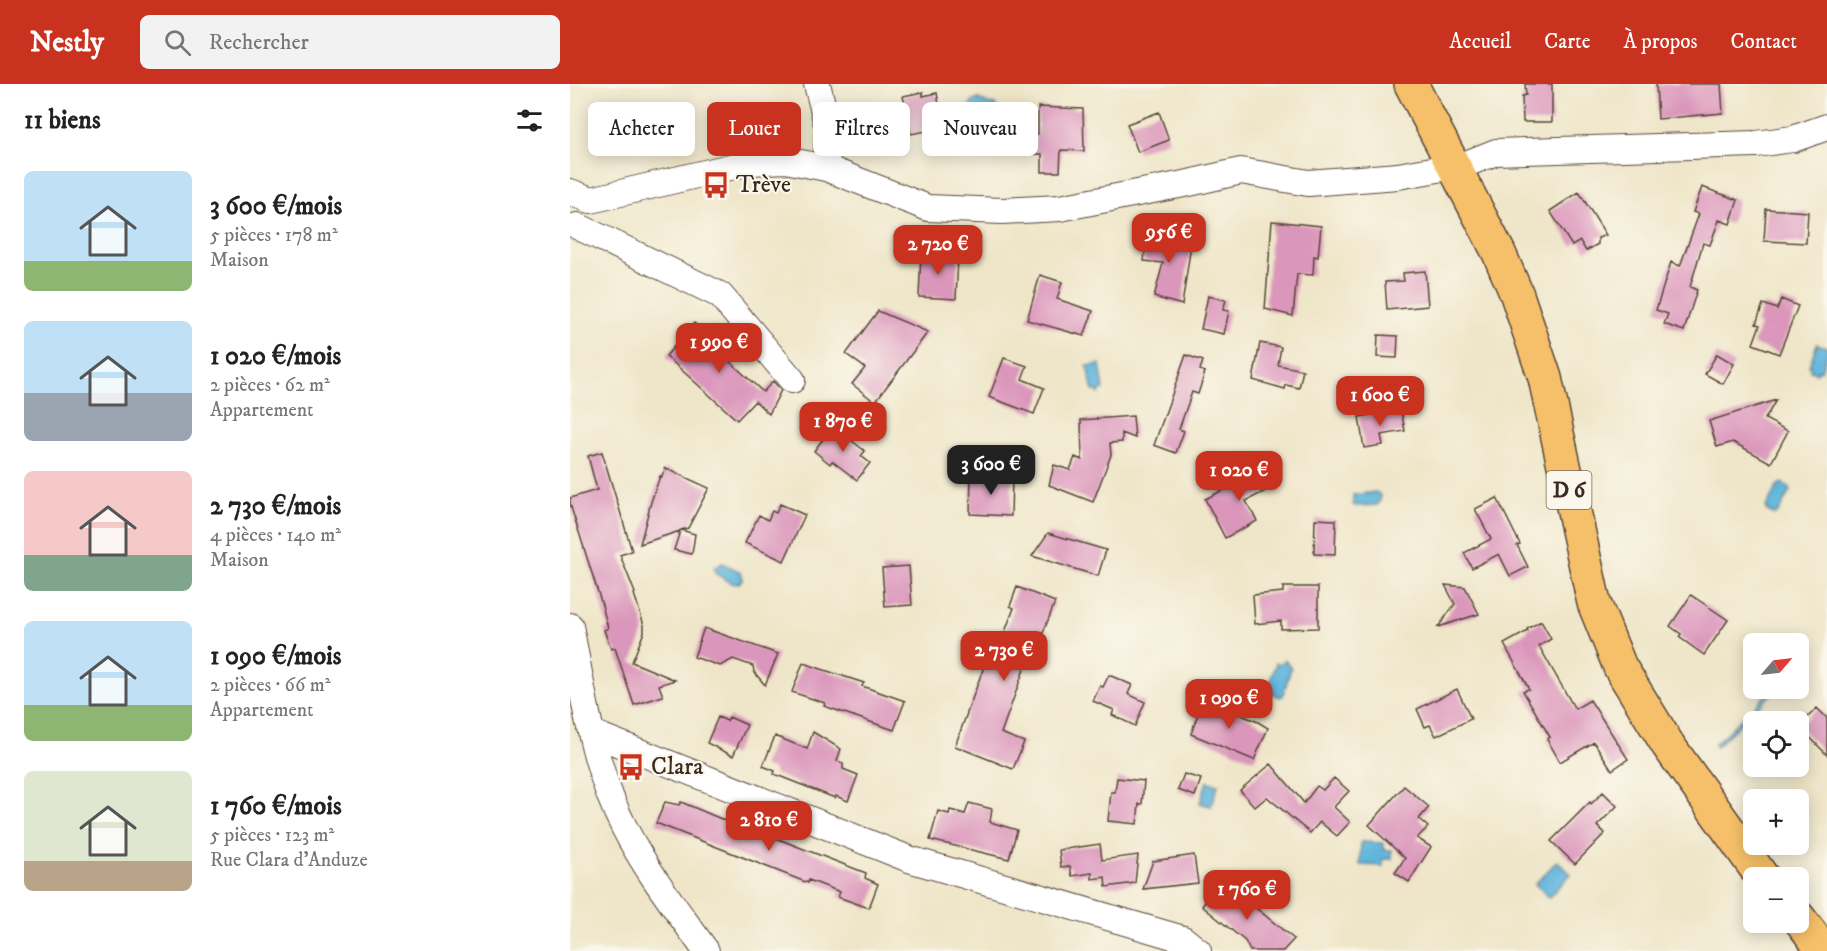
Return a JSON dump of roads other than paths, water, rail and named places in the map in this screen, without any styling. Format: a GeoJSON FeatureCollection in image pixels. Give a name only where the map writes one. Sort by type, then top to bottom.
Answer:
{"type":"FeatureCollection","features":[{"type":"Feature","properties":{"kind":"main road","name":"D 6"},"geometry":{"type":"LineString","coordinates":[[1411,84],[1499,253],[1533,339],[1554,418],[1594,603],[1620,667],[1650,716],[1755,867]]}},
{"type":"Feature","properties":{"kind":"main road"},"geometry":{"type":"LineString","coordinates":[[1809,931],[1824,951]]}},
{"type":"Feature","properties":{"kind":"main road"},"geometry":{"type":"LineString","coordinates":[[1798,933],[1810,951]]}},
{"type":"Feature","properties":{"kind":"street"},"geometry":{"type":"LineString","coordinates":[[817,84],[828,128],[826,168]]}},
{"type":"Feature","properties":{"kind":"street"},"geometry":{"type":"LineString","coordinates":[[792,380],[720,295],[573,234],[581,196],[751,162],[786,160],[826,168],[928,208],[1002,211],[1060,208],[1241,171],[1308,183],[1398,176],[1466,164],[1496,152],[1756,144],[1793,139],[1827,128]]}},
{"type":"Feature","properties":{"kind":"street"},"geometry":{"type":"LineString","coordinates":[[570,626],[602,775],[624,829],[657,882],[706,951]]}},
{"type":"Feature","properties":{"kind":"street"},"geometry":{"type":"LineString","coordinates":[[592,734],[909,859],[1183,939],[1198,951]]}},
{"type":"Feature","properties":{"kind":"water"},"geometry":{"type":"Polygon","coordinates":[[[1817,344],[1827,347],[1827,354],[1821,371],[1818,370],[1817,373],[1810,370],[1809,366],[1817,344]]]}},
{"type":"Feature","properties":{"kind":"water"},"geometry":{"type":"Polygon","coordinates":[[[1100,364],[1104,389],[1100,390],[1099,394],[1093,391],[1087,366],[1100,364]]]}},
{"type":"Feature","properties":{"kind":"water"},"geometry":{"type":"Polygon","coordinates":[[[1782,483],[1790,491],[1775,515],[1766,510],[1766,507],[1778,485],[1782,483]]]}},
{"type":"Feature","properties":{"kind":"water"},"geometry":{"type":"Polygon","coordinates":[[[1376,492],[1380,495],[1377,505],[1353,505],[1353,495],[1376,492]]]}},
{"type":"Feature","properties":{"kind":"water"},"geometry":{"type":"Polygon","coordinates":[[[722,563],[741,572],[743,578],[739,583],[733,584],[715,573],[714,568],[722,563]]]}},
{"type":"Feature","properties":{"kind":"water"},"geometry":{"type":"Polygon","coordinates":[[[1285,660],[1291,668],[1283,696],[1280,697],[1267,691],[1276,663],[1279,664],[1285,660]]]}},
{"type":"Feature","properties":{"kind":"water"},"geometry":{"type":"Polygon","coordinates":[[[1762,699],[1766,699],[1754,711],[1749,711],[1762,699]]]}},
{"type":"Feature","properties":{"kind":"water"},"geometry":{"type":"Polygon","coordinates":[[[1743,717],[1743,721],[1716,747],[1714,745],[1743,717]]]}},
{"type":"Feature","properties":{"kind":"water"},"geometry":{"type":"Polygon","coordinates":[[[1207,781],[1218,785],[1211,806],[1200,803],[1207,781]]]}},
{"type":"Feature","properties":{"kind":"water"},"geometry":{"type":"Polygon","coordinates":[[[1361,842],[1384,843],[1384,850],[1392,850],[1392,859],[1383,859],[1383,866],[1360,865],[1361,842]]]}},
{"type":"Feature","properties":{"kind":"water"},"geometry":{"type":"Polygon","coordinates":[[[1557,861],[1571,874],[1549,897],[1535,884],[1557,861]]]}},
{"type":"Feature","properties":{"kind":"place","name":"Trève"},"geometry":{"type":"Point","coordinates":[716,185]}},
{"type":"Feature","properties":{"kind":"place","name":"Clara"},"geometry":{"type":"Point","coordinates":[631,767]}}]}
